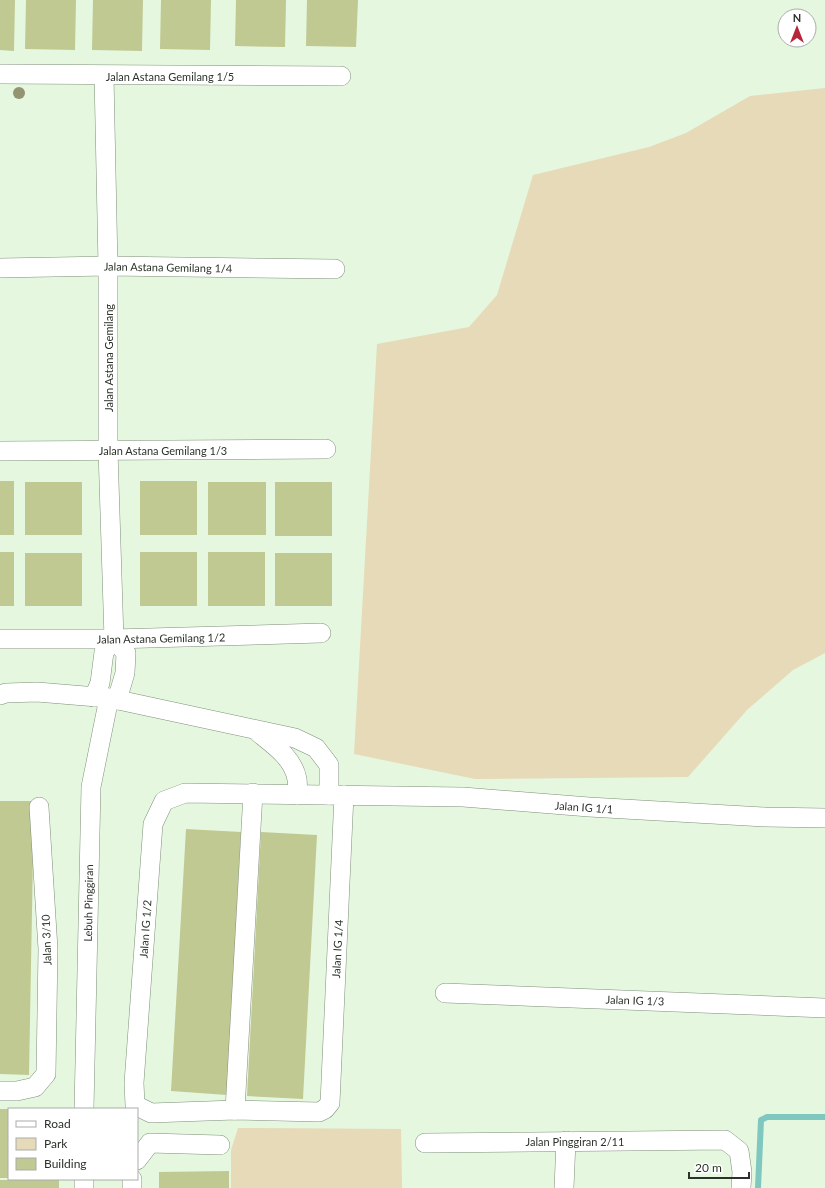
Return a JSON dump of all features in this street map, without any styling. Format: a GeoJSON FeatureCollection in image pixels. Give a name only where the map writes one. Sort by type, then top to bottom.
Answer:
{"type":"FeatureCollection","features":[{"type":"Feature","properties":{"kind":"street","name":"Jalan Astana Gemilang 1/5"},"geometry":{"type":"LineString","coordinates":[[0,74],[104,76],[341,76]]}},
{"type":"Feature","properties":{"kind":"street","name":"Jalan Astana Gemilang"},"geometry":{"type":"LineString","coordinates":[[104,76],[108,266],[108,450],[114,639]]}},
{"type":"Feature","properties":{"kind":"street","name":"Jalan Astana Gemilang 1/4"},"geometry":{"type":"LineString","coordinates":[[0,268],[108,266],[335,269]]}},
{"type":"Feature","properties":{"kind":"street","name":"Jalan Astana Gemilang 1/3"},"geometry":{"type":"LineString","coordinates":[[0,451],[326,449]]}},
{"type":"Feature","properties":{"kind":"street","name":"Jalan Astana Gemilang 1/2"},"geometry":{"type":"LineString","coordinates":[[0,639],[114,639],[321,633]]}},
{"type":"Feature","properties":{"kind":"street"},"geometry":{"type":"LineString","coordinates":[[107,698],[100,683],[104,652],[114,639]]}},
{"type":"Feature","properties":{"kind":"street","name":"Jalan IG 1/4"},"geometry":{"type":"LineString","coordinates":[[0,695],[6,693],[37,692],[107,698],[295,738],[316,748],[329,765],[336,795],[330,1103],[325,1109],[319,1112],[235,1110]]}},
{"type":"Feature","properties":{"kind":"street","name":"Lebuh Pinggiran"},"geometry":{"type":"LineString","coordinates":[[84,1108],[91,787],[107,698]]}},
{"type":"Feature","properties":{"kind":"street"},"geometry":{"type":"LineString","coordinates":[[256,730],[280,750],[292,765],[297,778],[297,795]]}},
{"type":"Feature","properties":{"kind":"street","name":"Jalan IG 1/1"},"geometry":{"type":"LineString","coordinates":[[184,793],[463,797],[589,807],[765,817],[825,818]]}},
{"type":"Feature","properties":{"kind":"street","name":"Jalan IG 1/2"},"geometry":{"type":"LineString","coordinates":[[184,793],[164,801],[153,824],[134,1083],[135,1106],[151,1113],[235,1110]]}},
{"type":"Feature","properties":{"kind":"street"},"geometry":{"type":"LineString","coordinates":[[235,1110],[253,793]]}},
{"type":"Feature","properties":{"kind":"street","name":"Jalan 3/10"},"geometry":{"type":"LineString","coordinates":[[0,1091],[17,1091],[35,1087],[46,1074],[48,949],[39,806]]}},
{"type":"Feature","properties":{"kind":"street","name":"Jalan IG 1/3"},"geometry":{"type":"LineString","coordinates":[[446,992],[825,1008]]}},
{"type":"Feature","properties":{"kind":"street","name":"Jalan Pinggiran 2/11"},"geometry":{"type":"LineString","coordinates":[[425,1143],[725,1140],[739,1151],[742,1172],[741,1188]]}},
{"type":"Feature","properties":{"kind":"street"},"geometry":{"type":"LineString","coordinates":[[564,1188],[566,1141]]}},
{"type":"Feature","properties":{"kind":"street"},"geometry":{"type":"LineString","coordinates":[[138,1159],[150,1143],[220,1145]]}},
{"type":"Feature","properties":{"kind":"green space"},"geometry":{"type":"Polygon","coordinates":[[[825,88],[825,653],[793,670],[747,710],[688,777],[475,779],[354,754],[377,344],[469,327],[497,295],[533,175],[649,147],[686,133],[750,96],[825,88]]]}},
{"type":"Feature","properties":{"kind":"green space"},"geometry":{"type":"Polygon","coordinates":[[[238,1128],[401,1129],[402,1188],[231,1188],[231,1150],[238,1128]]]}},
{"type":"Feature","properties":{"kind":"building"},"geometry":{"type":"Polygon","coordinates":[[[0,0],[15,0],[14,51],[0,50],[0,0]]]}},
{"type":"Feature","properties":{"kind":"building"},"geometry":{"type":"Polygon","coordinates":[[[26,0],[76,0],[75,50],[25,49],[26,0]]]}},
{"type":"Feature","properties":{"kind":"building"},"geometry":{"type":"Polygon","coordinates":[[[93,0],[143,0],[142,51],[92,50],[93,0]]]}},
{"type":"Feature","properties":{"kind":"building"},"geometry":{"type":"Polygon","coordinates":[[[161,0],[211,0],[210,50],[160,49],[161,0]]]}},
{"type":"Feature","properties":{"kind":"building"},"geometry":{"type":"Polygon","coordinates":[[[236,0],[286,0],[285,47],[235,46],[236,0]]]}},
{"type":"Feature","properties":{"kind":"building"},"geometry":{"type":"Polygon","coordinates":[[[307,0],[358,0],[356,47],[306,46],[307,0]]]}},
{"type":"Feature","properties":{"kind":"building"},"geometry":{"type":"Polygon","coordinates":[[[0,481],[14,481],[14,535],[0,535],[0,481]]]}},
{"type":"Feature","properties":{"kind":"building"},"geometry":{"type":"Polygon","coordinates":[[[140,481],[197,481],[197,535],[140,535],[140,481]]]}},
{"type":"Feature","properties":{"kind":"building"},"geometry":{"type":"Polygon","coordinates":[[[25,482],[82,482],[82,535],[25,535],[25,482]]]}},
{"type":"Feature","properties":{"kind":"building"},"geometry":{"type":"Polygon","coordinates":[[[208,482],[266,482],[266,535],[208,535],[208,482]]]}},
{"type":"Feature","properties":{"kind":"building"},"geometry":{"type":"Polygon","coordinates":[[[275,482],[332,482],[332,536],[275,536],[275,482]]]}},
{"type":"Feature","properties":{"kind":"building"},"geometry":{"type":"Polygon","coordinates":[[[0,552],[14,552],[14,606],[0,606],[0,552]]]}},
{"type":"Feature","properties":{"kind":"building"},"geometry":{"type":"Polygon","coordinates":[[[140,552],[197,552],[197,606],[140,606],[140,552]]]}},
{"type":"Feature","properties":{"kind":"building"},"geometry":{"type":"Polygon","coordinates":[[[208,552],[265,552],[265,606],[208,606],[208,552]]]}},
{"type":"Feature","properties":{"kind":"building"},"geometry":{"type":"Polygon","coordinates":[[[25,553],[82,553],[82,606],[25,606],[25,553]]]}},
{"type":"Feature","properties":{"kind":"building"},"geometry":{"type":"Polygon","coordinates":[[[275,553],[332,553],[332,606],[275,606],[275,553]]]}},
{"type":"Feature","properties":{"kind":"building"},"geometry":{"type":"Polygon","coordinates":[[[0,801],[34,801],[29,1075],[0,1074],[0,801]]]}},
{"type":"Feature","properties":{"kind":"building"},"geometry":{"type":"Polygon","coordinates":[[[186,829],[241,832],[227,1095],[171,1091],[186,829]]]}},
{"type":"Feature","properties":{"kind":"building"},"geometry":{"type":"Polygon","coordinates":[[[261,832],[317,835],[303,1099],[247,1096],[261,832]]]}},
{"type":"Feature","properties":{"kind":"building"},"geometry":{"type":"Polygon","coordinates":[[[0,1109],[8,1109],[8,1178],[0,1178],[0,1109]]]}},
{"type":"Feature","properties":{"kind":"building"},"geometry":{"type":"Polygon","coordinates":[[[229,1171],[229,1188],[159,1188],[159,1172],[229,1171]]]}},
{"type":"Feature","properties":{"kind":"building"},"geometry":{"type":"Polygon","coordinates":[[[0,1180],[59,1180],[59,1188],[0,1188],[0,1180]]]}},
{"type":"Feature","properties":{"kind":"waterway"},"geometry":{"type":"LineString","coordinates":[[758,1188],[761,1120],[767,1117],[825,1117]]}}]}
